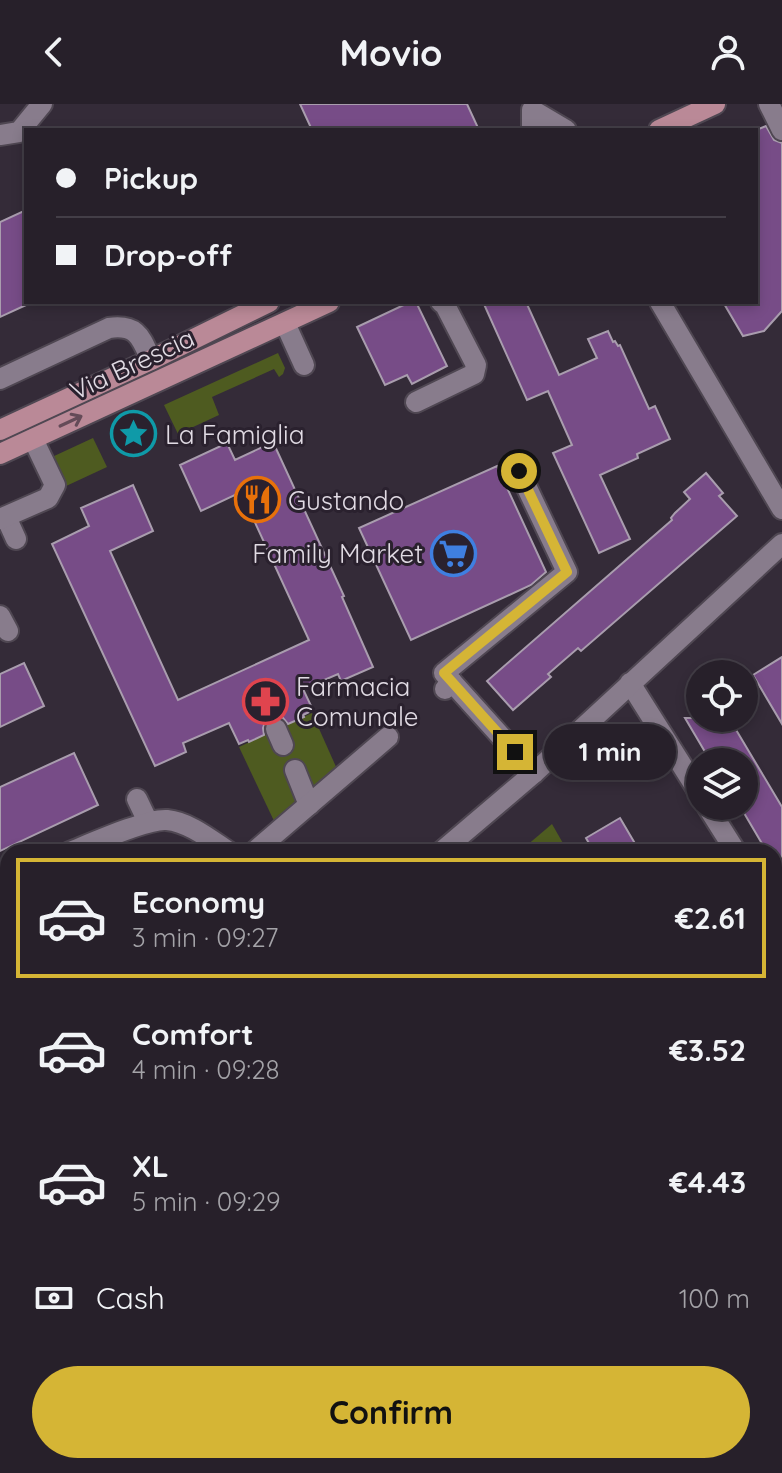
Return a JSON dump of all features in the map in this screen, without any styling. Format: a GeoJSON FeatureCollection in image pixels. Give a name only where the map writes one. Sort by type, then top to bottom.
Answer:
{"type":"FeatureCollection","features":[{"type":"Feature","properties":{"kind":"main road"},"geometry":{"type":"LineString","coordinates":[[663,128],[715,104]]}},
{"type":"Feature","properties":{"kind":"main road","name":"Via Brescia"},"geometry":{"type":"LineString","coordinates":[[0,430],[265,304]]}},
{"type":"Feature","properties":{"kind":"main road","name":"Via Brescia"},"geometry":{"type":"LineString","coordinates":[[0,454],[325,304]]}},
{"type":"Feature","properties":{"kind":"street"},"geometry":{"type":"LineString","coordinates":[[0,135],[19,132],[42,104]]}},
{"type":"Feature","properties":{"kind":"street"},"geometry":{"type":"LineString","coordinates":[[769,104],[782,130]]}},
{"type":"Feature","properties":{"kind":"street"},"geometry":{"type":"LineString","coordinates":[[531,115],[561,128]]}},
{"type":"Feature","properties":{"kind":"street"},"geometry":{"type":"LineString","coordinates":[[416,402],[474,374],[476,365],[444,304]]}},
{"type":"Feature","properties":{"kind":"street"},"geometry":{"type":"LineString","coordinates":[[661,304],[782,509]]}},
{"type":"Feature","properties":{"kind":"street"},"geometry":{"type":"LineString","coordinates":[[285,323],[304,365]]}},
{"type":"Feature","properties":{"kind":"street"},"geometry":{"type":"LineString","coordinates":[[0,379],[109,328],[123,326],[140,336],[151,360]]}},
{"type":"Feature","properties":{"kind":"street"},"geometry":{"type":"LineString","coordinates":[[16,539],[3,518],[48,498],[55,485],[33,439]]}},
{"type":"Feature","properties":{"kind":"street"},"geometry":{"type":"LineString","coordinates":[[519,471],[567,572],[444,673],[448,686],[492,735],[534,773]]}},
{"type":"Feature","properties":{"kind":"street"},"geometry":{"type":"LineString","coordinates":[[450,844],[534,773],[782,544]]}},
{"type":"Feature","properties":{"kind":"street"},"geometry":{"type":"LineString","coordinates":[[630,683],[686,772]]}},
{"type":"Feature","properties":{"kind":"street"},"geometry":{"type":"LineString","coordinates":[[263,844],[388,737]]}},
{"type":"Feature","properties":{"kind":"street"},"geometry":{"type":"LineString","coordinates":[[295,770],[309,805]]}},
{"type":"Feature","properties":{"kind":"street"},"geometry":{"type":"LineString","coordinates":[[137,799],[148,822]]}},
{"type":"Feature","properties":{"kind":"street"},"geometry":{"type":"LineString","coordinates":[[91,844],[148,822],[166,819],[183,824],[216,844]]}},
{"type":"Feature","properties":{"kind":"street"},"geometry":{"type":"LineString","coordinates":[[716,820],[731,844]]}},
{"type":"Feature","properties":{"kind":"green space"},"geometry":{"type":"Polygon","coordinates":[[[278,353],[285,368],[283,374],[279,377],[274,369],[212,397],[219,415],[178,434],[164,405],[278,353]]]}},
{"type":"Feature","properties":{"kind":"green space"},"geometry":{"type":"Polygon","coordinates":[[[145,414],[157,440],[125,455],[113,429],[145,414]]]}},
{"type":"Feature","properties":{"kind":"green space"},"geometry":{"type":"Polygon","coordinates":[[[93,438],[107,467],[64,487],[52,457],[93,438]]]}},
{"type":"Feature","properties":{"kind":"green space"},"geometry":{"type":"Polygon","coordinates":[[[312,713],[337,769],[275,823],[239,747],[312,713]]]}},
{"type":"Feature","properties":{"kind":"green space"},"geometry":{"type":"Polygon","coordinates":[[[552,824],[563,844],[528,844],[552,824]]]}},
{"type":"Feature","properties":{"kind":"building"},"geometry":{"type":"Polygon","coordinates":[[[300,104],[467,104],[478,128],[311,128],[300,104]]]}},
{"type":"Feature","properties":{"kind":"building"},"geometry":{"type":"Polygon","coordinates":[[[766,126],[774,140],[782,143],[782,311],[764,331],[743,336],[724,304],[758,304],[758,129],[766,126]]]}},
{"type":"Feature","properties":{"kind":"building"},"geometry":{"type":"Polygon","coordinates":[[[24,211],[26,305],[0,317],[0,222],[24,211]]]}},
{"type":"Feature","properties":{"kind":"building"},"geometry":{"type":"Polygon","coordinates":[[[406,304],[417,304],[447,366],[412,384],[407,375],[385,385],[357,327],[406,304]]]}},
{"type":"Feature","properties":{"kind":"building"},"geometry":{"type":"Polygon","coordinates":[[[484,304],[527,304],[559,375],[597,358],[588,339],[608,331],[613,342],[620,345],[649,409],[655,406],[670,439],[600,475],[630,539],[599,553],[553,453],[572,445],[548,391],[527,400],[484,304]]]}},
{"type":"Feature","properties":{"kind":"building"},"geometry":{"type":"Polygon","coordinates":[[[273,442],[373,667],[341,681],[338,674],[303,689],[313,710],[288,724],[283,718],[272,717],[265,722],[264,735],[249,742],[239,744],[229,723],[183,743],[186,752],[155,766],[52,544],[89,526],[81,508],[133,485],[153,531],[110,551],[178,700],[309,640],[241,492],[201,511],[180,465],[227,443],[235,460],[273,442]]]}},
{"type":"Feature","properties":{"kind":"building","name":"Family Market"},"geometry":{"type":"Polygon","coordinates":[[[497,466],[546,572],[531,585],[411,640],[359,528],[497,466]]]}},
{"type":"Feature","properties":{"kind":"building"},"geometry":{"type":"Polygon","coordinates":[[[706,473],[723,493],[719,496],[737,516],[581,651],[578,648],[513,710],[487,681],[672,520],[690,499],[684,492],[706,473]]]}},
{"type":"Feature","properties":{"kind":"building"},"geometry":{"type":"Polygon","coordinates":[[[782,657],[782,724],[758,683],[758,672],[782,657]]]}},
{"type":"Feature","properties":{"kind":"building"},"geometry":{"type":"Polygon","coordinates":[[[24,663],[44,706],[0,727],[0,674],[24,663]]]}},
{"type":"Feature","properties":{"kind":"building"},"geometry":{"type":"Polygon","coordinates":[[[693,732],[737,732],[747,748],[703,748],[693,732]]]}},
{"type":"Feature","properties":{"kind":"building"},"geometry":{"type":"Polygon","coordinates":[[[74,753],[98,805],[15,844],[0,844],[0,787],[74,753]]]}},
{"type":"Feature","properties":{"kind":"building"},"geometry":{"type":"Polygon","coordinates":[[[758,767],[782,807],[782,844],[762,844],[748,820],[758,820],[758,767]]]}},
{"type":"Feature","properties":{"kind":"building"},"geometry":{"type":"Polygon","coordinates":[[[620,818],[635,844],[589,844],[586,838],[620,818]]]}},
{"type":"Feature","properties":{"kind":"place","name":"La Famiglia"},"geometry":{"type":"Point","coordinates":[134,434]}},
{"type":"Feature","properties":{"kind":"place","name":"Gustando"},"geometry":{"type":"Point","coordinates":[257,500]}},
{"type":"Feature","properties":{"kind":"place","name":"Family Market"},"geometry":{"type":"Point","coordinates":[454,553]}},
{"type":"Feature","properties":{"kind":"place","name":"Farmacia Comunale"},"geometry":{"type":"Point","coordinates":[265,701]}},
{"type":"Feature","properties":{"kind":"route"},"geometry":{"type":"LineString","coordinates":[[515,752],[444,673],[567,572],[519,471]]}}]}
